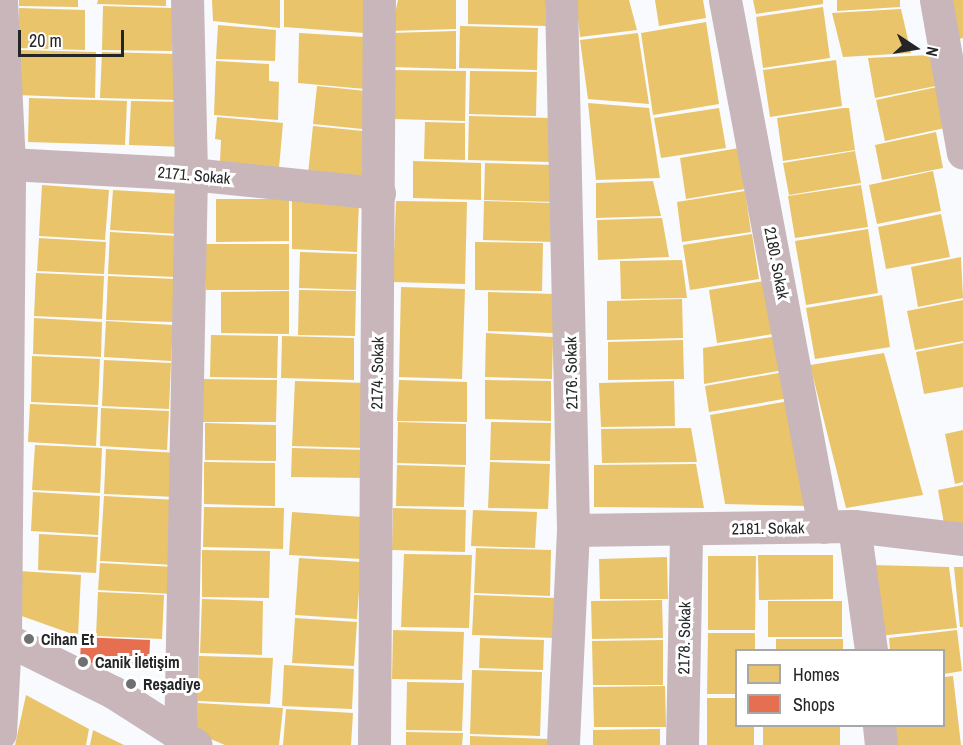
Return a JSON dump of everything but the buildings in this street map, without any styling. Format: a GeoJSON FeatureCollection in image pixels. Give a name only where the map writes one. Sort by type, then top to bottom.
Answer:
{"type":"FeatureCollection","features":[{"type":"Feature","properties":{"kind":"street"},"geometry":{"type":"LineString","coordinates":[[0,733],[9,164],[1,0]]}},
{"type":"Feature","properties":{"kind":"street"},"geometry":{"type":"LineString","coordinates":[[186,741],[191,174],[187,0]]}},
{"type":"Feature","properties":{"kind":"street","name":"2174. Sokak"},"geometry":{"type":"LineString","coordinates":[[374,745],[379,0]]}},
{"type":"Feature","properties":{"kind":"street","name":"2176. Sokak"},"geometry":{"type":"LineString","coordinates":[[561,0],[573,530],[563,745]]}},
{"type":"Feature","properties":{"kind":"street","name":"2180. Sokak"},"geometry":{"type":"LineString","coordinates":[[725,0],[839,526],[870,649]]}},
{"type":"Feature","properties":{"kind":"street"},"geometry":{"type":"LineString","coordinates":[[936,0],[963,153]]}},
{"type":"Feature","properties":{"kind":"street","name":"2171. Sokak"},"geometry":{"type":"LineString","coordinates":[[9,164],[191,174],[379,193]]}},
{"type":"Feature","properties":{"kind":"street","name":"2181. Sokak"},"geometry":{"type":"LineString","coordinates":[[573,530],[839,526],[963,539]]}},
{"type":"Feature","properties":{"kind":"street","name":"2178. Sokak"},"geometry":{"type":"LineString","coordinates":[[682,745],[686,530]]}},
{"type":"Feature","properties":{"kind":"street"},"geometry":{"type":"LineString","coordinates":[[3,637],[113,692],[186,741]]}},
{"type":"Feature","properties":{"kind":"street"},"geometry":{"type":"LineString","coordinates":[[879,727],[881,745]]}},
{"type":"Feature","properties":{"kind":"place","name":"Cihan Et"},"geometry":{"type":"Point","coordinates":[29,639]}},
{"type":"Feature","properties":{"kind":"place","name":"Canik İletişim"},"geometry":{"type":"Point","coordinates":[83,662]}},
{"type":"Feature","properties":{"kind":"place","name":"Reşadiye"},"geometry":{"type":"Point","coordinates":[131,684]}}]}
